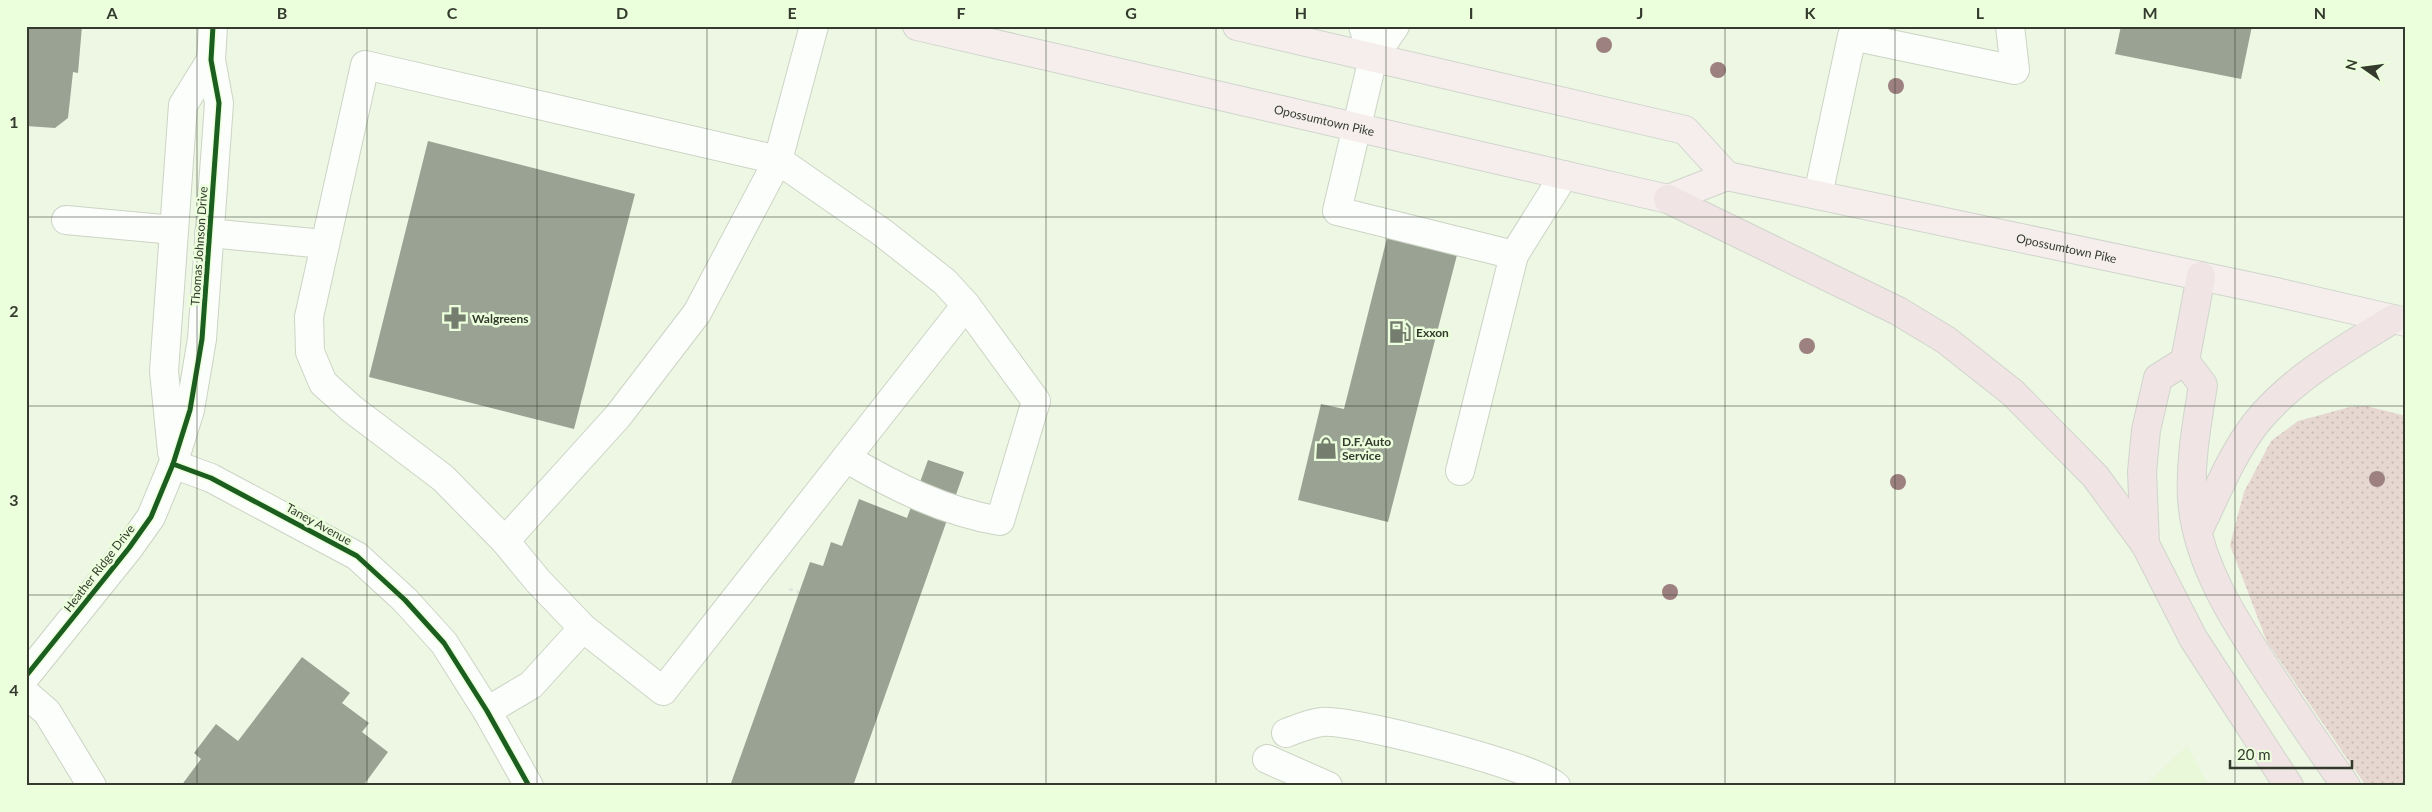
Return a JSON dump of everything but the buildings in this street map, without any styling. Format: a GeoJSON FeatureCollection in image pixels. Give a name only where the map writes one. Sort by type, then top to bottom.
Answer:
{"type":"FeatureCollection","features":[{"type":"Feature","properties":{"kind":"highway"},"geometry":{"type":"LineString","coordinates":[[1668,199],[1898,311],[1972,359],[2014,393],[2095,476],[2146,544],[2193,638],[2289,786]]}},
{"type":"Feature","properties":{"kind":"highway"},"geometry":{"type":"LineString","coordinates":[[2146,544],[2142,472],[2146,430],[2158,378],[2185,361],[2201,276]]}},
{"type":"Feature","properties":{"kind":"highway"},"geometry":{"type":"LineString","coordinates":[[2198,531],[2234,456],[2256,423],[2287,390],[2316,368],[2399,320]]}},
{"type":"Feature","properties":{"kind":"highway"},"geometry":{"type":"LineString","coordinates":[[2185,361],[2203,385],[2192,466],[2192,500],[2198,531],[2215,581],[2240,628],[2346,786]]}},
{"type":"Feature","properties":{"kind":"main road","name":"Opossumtown Pike"},"geometry":{"type":"LineString","coordinates":[[917,26],[1668,199]]}},
{"type":"Feature","properties":{"kind":"main road"},"geometry":{"type":"LineString","coordinates":[[1237,26],[1685,130],[1727,176],[1668,199]]}},
{"type":"Feature","properties":{"kind":"main road","name":"Opossumtown Pike"},"geometry":{"type":"LineString","coordinates":[[1727,176],[2201,276],[2399,320]]}},
{"type":"Feature","properties":{"kind":"street","name":"Thomas Johnson Drive"},"geometry":{"type":"LineString","coordinates":[[173,464],[190,410],[202,339],[219,104],[211,60],[214,26]]}},
{"type":"Feature","properties":{"kind":"street"},"geometry":{"type":"LineString","coordinates":[[505,540],[618,416],[697,313],[778,160],[814,26]]}},
{"type":"Feature","properties":{"kind":"street"},"geometry":{"type":"LineString","coordinates":[[1363,26],[1374,58]]}},
{"type":"Feature","properties":{"kind":"street"},"geometry":{"type":"LineString","coordinates":[[1395,26],[1374,58],[1337,212],[1514,255]]}},
{"type":"Feature","properties":{"kind":"street"},"geometry":{"type":"LineString","coordinates":[[1818,195],[1852,36],[2015,70],[2010,26]]}},
{"type":"Feature","properties":{"kind":"street","name":"Thomas Johnson Drive"},"geometry":{"type":"LineString","coordinates":[[173,464],[164,371],[183,105],[211,60]]}},
{"type":"Feature","properties":{"kind":"street"},"geometry":{"type":"LineString","coordinates":[[846,458],[889,484],[971,516],[1000,521],[1036,401],[966,306],[944,282],[883,233],[778,160],[365,64],[309,317],[310,352],[323,383],[352,409],[443,478],[505,540],[538,582],[583,628],[663,691],[846,458],[966,306]]}},
{"type":"Feature","properties":{"kind":"street"},"geometry":{"type":"LineString","coordinates":[[1460,471],[1514,255],[1564,175]]}},
{"type":"Feature","properties":{"kind":"street"},"geometry":{"type":"LineString","coordinates":[[66,220],[174,230]]}},
{"type":"Feature","properties":{"kind":"street"},"geometry":{"type":"LineString","coordinates":[[210,233],[324,244]]}},
{"type":"Feature","properties":{"kind":"street","name":"Heather Ridge Drive"},"geometry":{"type":"LineString","coordinates":[[26,676],[129,548],[151,517],[173,464]]}},
{"type":"Feature","properties":{"kind":"street","name":"Taney Avenue"},"geometry":{"type":"LineString","coordinates":[[173,464],[211,478],[357,556],[405,600],[444,643],[487,711],[522,784]]}},
{"type":"Feature","properties":{"kind":"street"},"geometry":{"type":"LineString","coordinates":[[487,711],[531,685],[583,628]]}},
{"type":"Feature","properties":{"kind":"street"},"geometry":{"type":"LineString","coordinates":[[26,694],[47,712],[92,786]]}},
{"type":"Feature","properties":{"kind":"street"},"geometry":{"type":"LineString","coordinates":[[1286,733],[1323,722],[1379,730],[1518,767],[1556,786]]}},
{"type":"Feature","properties":{"kind":"street"},"geometry":{"type":"LineString","coordinates":[[1267,759],[1328,786]]}},
{"type":"Feature","properties":{"kind":"shaded area"},"geometry":{"type":"Polygon","coordinates":[[[2366,406],[2406,416],[2406,786],[2366,786],[2267,642],[2230,545],[2244,492],[2271,441],[2298,421],[2350,407],[2366,406]]]}},
{"type":"Feature","properties":{"kind":"shaded area"},"geometry":{"type":"Polygon","coordinates":[[[2187,746],[2209,786],[2145,786],[2187,746]]]}},
{"type":"Feature","properties":{"kind":"cycle path"},"geometry":{"type":"LineString","coordinates":[[26,676],[129,548],[151,517],[173,464],[190,410],[202,339],[219,103],[211,60],[213,26]]}},
{"type":"Feature","properties":{"kind":"cycle path"},"geometry":{"type":"LineString","coordinates":[[173,464],[211,478],[357,556],[405,600],[444,643],[487,711],[529,786]]}},
{"type":"Feature","properties":{"kind":"place","name":"Walgreens"},"geometry":{"type":"Point","coordinates":[455,318]}},
{"type":"Feature","properties":{"kind":"place","name":"Exxon"},"geometry":{"type":"Point","coordinates":[1400,332]}},
{"type":"Feature","properties":{"kind":"place","name":"D.F. Auto Service"},"geometry":{"type":"Point","coordinates":[1326,448]}}]}
